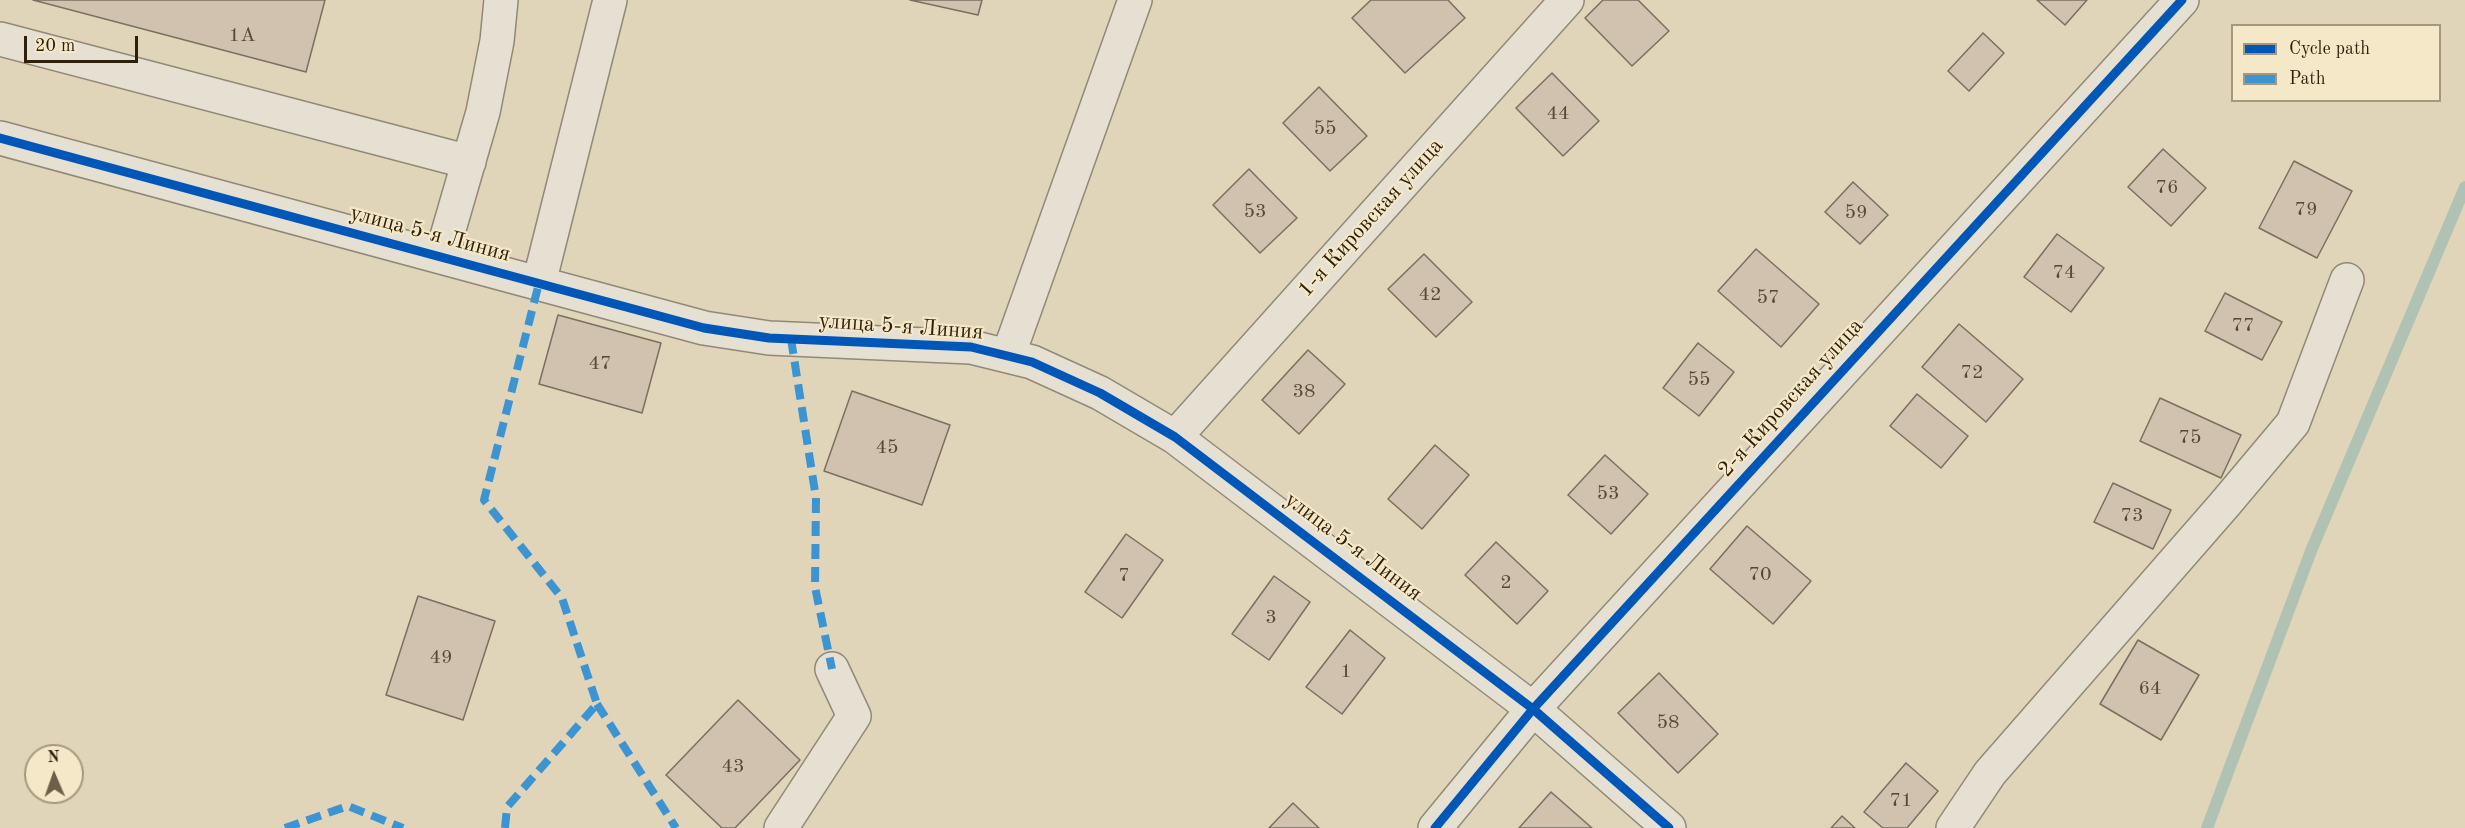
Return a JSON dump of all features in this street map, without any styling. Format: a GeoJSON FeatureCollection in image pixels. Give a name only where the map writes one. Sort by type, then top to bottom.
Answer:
{"type":"FeatureCollection","features":[{"type":"Feature","properties":{"kind":"street"},"geometry":{"type":"LineString","coordinates":[[441,257],[483,112],[497,41],[501,0]]}},
{"type":"Feature","properties":{"kind":"street"},"geometry":{"type":"LineString","coordinates":[[539,283],[610,0]]}},
{"type":"Feature","properties":{"kind":"street"},"geometry":{"type":"LineString","coordinates":[[1008,356],[1136,0]]}},
{"type":"Feature","properties":{"kind":"street","name":"1-я Кировская улица"},"geometry":{"type":"LineString","coordinates":[[1175,437],[1567,0]]}},
{"type":"Feature","properties":{"kind":"street","name":"2-я Кировская улица"},"geometry":{"type":"LineString","coordinates":[[1435,828],[1533,709],[2182,0]]}},
{"type":"Feature","properties":{"kind":"street"},"geometry":{"type":"LineString","coordinates":[[0,39],[469,162]]}},
{"type":"Feature","properties":{"kind":"street","name":"улица 5-я Линия"},"geometry":{"type":"LineString","coordinates":[[0,138],[704,328],[769,338],[970,347],[1032,362],[1100,393],[1175,437],[1533,709],[1669,828]]}},
{"type":"Feature","properties":{"kind":"street"},"geometry":{"type":"LineString","coordinates":[[1953,828],[1990,772],[2293,423],[2347,280]]}},
{"type":"Feature","properties":{"kind":"street"},"geometry":{"type":"LineString","coordinates":[[781,828],[854,716],[832,669]]}},
{"type":"Feature","properties":{"kind":"building"},"geometry":{"type":"Polygon","coordinates":[[[33,0],[325,0],[306,72],[33,0]]]}},
{"type":"Feature","properties":{"kind":"building"},"geometry":{"type":"Polygon","coordinates":[[[910,0],[982,0],[978,15],[910,0]]]}},
{"type":"Feature","properties":{"kind":"building"},"geometry":{"type":"Polygon","coordinates":[[[1371,0],[1448,0],[1465,18],[1405,73],[1352,18],[1371,0]]]}},
{"type":"Feature","properties":{"kind":"building"},"geometry":{"type":"Polygon","coordinates":[[[1603,0],[1638,0],[1669,31],[1632,66],[1585,18],[1603,0]]]}},
{"type":"Feature","properties":{"kind":"building"},"geometry":{"type":"Polygon","coordinates":[[[2037,0],[2087,0],[2065,25],[2037,0]]]}},
{"type":"Feature","properties":{"kind":"building"},"geometry":{"type":"Polygon","coordinates":[[[1983,33],[2004,53],[1969,91],[1948,71],[1983,33]]]}},
{"type":"Feature","properties":{"kind":"building"},"geometry":{"type":"Polygon","coordinates":[[[1552,73],[1599,121],[1563,156],[1516,108],[1552,73]]]}},
{"type":"Feature","properties":{"kind":"building"},"geometry":{"type":"Polygon","coordinates":[[[1319,87],[1367,136],[1330,171],[1283,123],[1319,87]]]}},
{"type":"Feature","properties":{"kind":"building"},"geometry":{"type":"Polygon","coordinates":[[[2163,149],[2206,188],[2171,226],[2128,187],[2163,149]]]}},
{"type":"Feature","properties":{"kind":"building"},"geometry":{"type":"Polygon","coordinates":[[[2294,161],[2352,191],[2317,258],[2259,228],[2294,161]]]}},
{"type":"Feature","properties":{"kind":"building"},"geometry":{"type":"Polygon","coordinates":[[[1249,169],[1297,218],[1260,253],[1213,205],[1249,169]]]}},
{"type":"Feature","properties":{"kind":"building"},"geometry":{"type":"Polygon","coordinates":[[[1853,182],[1888,215],[1860,244],[1825,212],[1853,182]]]}},
{"type":"Feature","properties":{"kind":"building"},"geometry":{"type":"Polygon","coordinates":[[[2057,234],[2104,268],[2071,312],[2024,277],[2057,234]]]}},
{"type":"Feature","properties":{"kind":"building"},"geometry":{"type":"Polygon","coordinates":[[[1756,249],[1819,304],[1781,347],[1718,291],[1756,249]]]}},
{"type":"Feature","properties":{"kind":"building"},"geometry":{"type":"Polygon","coordinates":[[[1424,254],[1472,302],[1436,337],[1388,289],[1424,254]]]}},
{"type":"Feature","properties":{"kind":"building"},"geometry":{"type":"Polygon","coordinates":[[[2225,293],[2282,322],[2262,360],[2205,331],[2225,293]]]}},
{"type":"Feature","properties":{"kind":"building"},"geometry":{"type":"Polygon","coordinates":[[[558,315],[661,343],[642,413],[539,384],[558,315]]]}},
{"type":"Feature","properties":{"kind":"building"},"geometry":{"type":"Polygon","coordinates":[[[1959,324],[2023,379],[1986,422],[1922,367],[1959,324]]]}},
{"type":"Feature","properties":{"kind":"building"},"geometry":{"type":"Polygon","coordinates":[[[1698,343],[1734,372],[1699,416],[1663,388],[1698,343]]]}},
{"type":"Feature","properties":{"kind":"building"},"geometry":{"type":"Polygon","coordinates":[[[1308,350],[1345,384],[1299,434],[1262,400],[1308,350]]]}},
{"type":"Feature","properties":{"kind":"building"},"geometry":{"type":"Polygon","coordinates":[[[852,391],[950,425],[922,505],[824,471],[852,391]]]}},
{"type":"Feature","properties":{"kind":"building"},"geometry":{"type":"Polygon","coordinates":[[[1917,394],[1968,436],[1941,468],[1890,426],[1917,394]]]}},
{"type":"Feature","properties":{"kind":"building"},"geometry":{"type":"Polygon","coordinates":[[[2160,398],[2241,435],[2221,478],[2140,441],[2160,398]]]}},
{"type":"Feature","properties":{"kind":"building"},"geometry":{"type":"Polygon","coordinates":[[[1435,445],[1469,475],[1422,529],[1388,499],[1435,445]]]}},
{"type":"Feature","properties":{"kind":"building"},"geometry":{"type":"Polygon","coordinates":[[[1605,455],[1648,494],[1611,534],[1568,495],[1605,455]]]}},
{"type":"Feature","properties":{"kind":"building"},"geometry":{"type":"Polygon","coordinates":[[[2113,483],[2171,510],[2153,549],[2094,522],[2113,483]]]}},
{"type":"Feature","properties":{"kind":"building"},"geometry":{"type":"Polygon","coordinates":[[[1747,526],[1811,581],[1773,624],[1710,569],[1747,526]]]}},
{"type":"Feature","properties":{"kind":"building"},"geometry":{"type":"Polygon","coordinates":[[[1126,534],[1163,560],[1122,618],[1085,592],[1126,534]]]}},
{"type":"Feature","properties":{"kind":"building"},"geometry":{"type":"Polygon","coordinates":[[[1496,542],[1548,591],[1517,624],[1465,575],[1496,542]]]}},
{"type":"Feature","properties":{"kind":"building"},"geometry":{"type":"Polygon","coordinates":[[[1274,576],[1310,602],[1269,660],[1232,634],[1274,576]]]}},
{"type":"Feature","properties":{"kind":"building"},"geometry":{"type":"Polygon","coordinates":[[[418,596],[495,621],[463,720],[386,695],[418,596]]]}},
{"type":"Feature","properties":{"kind":"building"},"geometry":{"type":"Polygon","coordinates":[[[1350,630],[1385,658],[1342,714],[1306,687],[1350,630]]]}},
{"type":"Feature","properties":{"kind":"building"},"geometry":{"type":"Polygon","coordinates":[[[2138,640],[2199,675],[2161,740],[2100,704],[2138,640]]]}},
{"type":"Feature","properties":{"kind":"building"},"geometry":{"type":"Polygon","coordinates":[[[1659,673],[1718,734],[1678,773],[1618,713],[1659,673]]]}},
{"type":"Feature","properties":{"kind":"building"},"geometry":{"type":"Polygon","coordinates":[[[738,700],[800,760],[735,828],[722,828],[666,775],[738,700]]]}},
{"type":"Feature","properties":{"kind":"building"},"geometry":{"type":"Polygon","coordinates":[[[1906,763],[1938,791],[1907,828],[1883,828],[1864,812],[1906,763]]]}},
{"type":"Feature","properties":{"kind":"building"},"geometry":{"type":"Polygon","coordinates":[[[1551,792],[1592,828],[1519,828],[1551,792]]]}},
{"type":"Feature","properties":{"kind":"building"},"geometry":{"type":"Polygon","coordinates":[[[1293,803],[1319,828],[1269,828],[1293,803]]]}},
{"type":"Feature","properties":{"kind":"building"},"geometry":{"type":"Polygon","coordinates":[[[1842,816],[1855,828],[1831,828],[1842,816]]]}},
{"type":"Feature","properties":{"kind":"waterway"},"geometry":{"type":"LineString","coordinates":[[2207,828],[2311,551],[2465,187]]}},
{"type":"Feature","properties":{"kind":"marked path"},"geometry":{"type":"LineString","coordinates":[[505,828],[507,807],[597,704],[562,598],[484,500],[539,283]]}},
{"type":"Feature","properties":{"kind":"marked path"},"geometry":{"type":"LineString","coordinates":[[791,339],[816,498],[815,587],[832,669]]}},
{"type":"Feature","properties":{"kind":"marked path"},"geometry":{"type":"LineString","coordinates":[[597,704],[676,828]]}},
{"type":"Feature","properties":{"kind":"marked path"},"geometry":{"type":"LineString","coordinates":[[285,828],[348,806],[403,828]]}},
{"type":"Feature","properties":{"kind":"cycle path"},"geometry":{"type":"LineString","coordinates":[[1435,828],[1533,709],[2182,0]]}},
{"type":"Feature","properties":{"kind":"cycle path"},"geometry":{"type":"LineString","coordinates":[[0,138],[704,328],[769,338],[971,347],[1032,362],[1100,393],[1175,437],[1533,709],[1669,828]]}}]}
